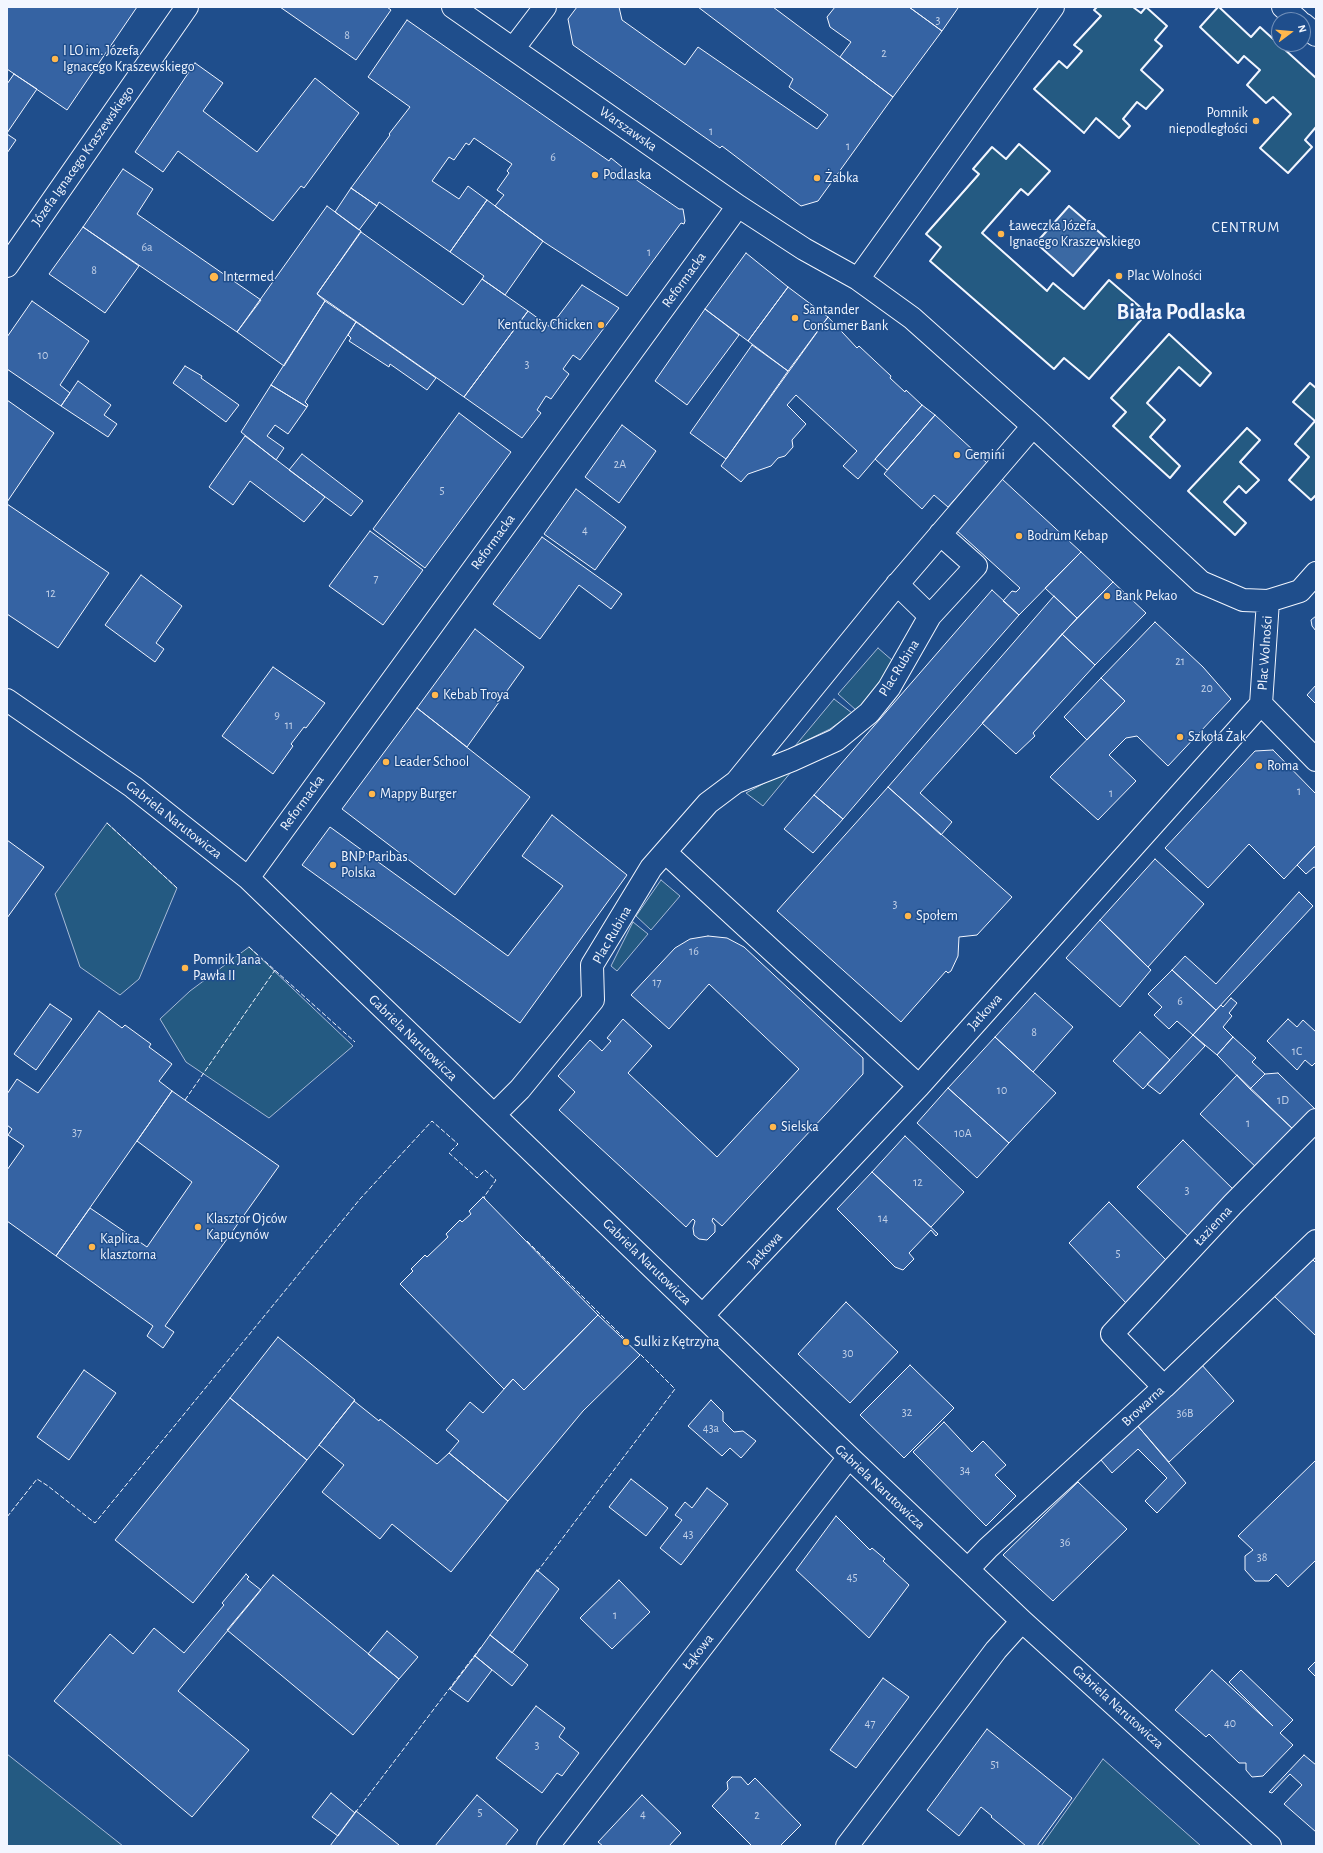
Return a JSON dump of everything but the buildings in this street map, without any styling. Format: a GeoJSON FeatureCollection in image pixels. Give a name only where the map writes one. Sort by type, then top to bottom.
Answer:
{"type":"FeatureCollection","features":[{"type":"Feature","properties":{"kind":"street","name":"Józefa Ignacego Kraszewskiego"},"geometry":{"type":"LineString","coordinates":[[7,266],[187,7]]}},
{"type":"Feature","properties":{"kind":"street","name":"Warszawska"},"geometry":{"type":"LineString","coordinates":[[453,7],[738,206],[804,249]]}},
{"type":"Feature","properties":{"kind":"street"},"geometry":{"type":"LineString","coordinates":[[513,49],[544,7]]}},
{"type":"Feature","properties":{"kind":"street"},"geometry":{"type":"LineString","coordinates":[[858,279],[1053,7]]}},
{"type":"Feature","properties":{"kind":"street","name":"Reformacka"},"geometry":{"type":"LineString","coordinates":[[248,878],[738,206]]}},
{"type":"Feature","properties":{"kind":"street","name":"Plac Wolności"},"geometry":{"type":"LineString","coordinates":[[804,249],[858,279],[912,318],[1033,426],[1201,582],[1243,600],[1268,601],[1300,591],[1316,573]]}},
{"type":"Feature","properties":{"kind":"street","name":"Plac Rubina"},"geometry":{"type":"LineString","coordinates":[[494,1116],[520,1089],[593,1000],[592,965],[652,868],[708,803],[736,782],[897,584],[1033,426]]}},
{"type":"Feature","properties":{"kind":"street","name":"Plac Rubina"},"geometry":{"type":"LineString","coordinates":[[736,782],[792,760],[836,740],[869,713],[889,688],[930,616],[976,566],[940,534]]}},
{"type":"Feature","properties":{"kind":"street"},"geometry":{"type":"LineString","coordinates":[[897,584],[930,616]]}},
{"type":"Feature","properties":{"kind":"street","name":"Plac Wolności"},"geometry":{"type":"LineString","coordinates":[[1261,704],[1268,601]]}},
{"type":"Feature","properties":{"kind":"street","name":"Gabriela Narutowicza"},"geometry":{"type":"LineString","coordinates":[[7,700],[133,788],[248,878],[849,1457],[1022,1621],[1270,1846]]}},
{"type":"Feature","properties":{"kind":"street"},"geometry":{"type":"LineString","coordinates":[[1261,704],[1316,760]]}},
{"type":"Feature","properties":{"kind":"street","name":"Jatkowa"},"geometry":{"type":"LineString","coordinates":[[703,1315],[919,1086],[1261,704]]}},
{"type":"Feature","properties":{"kind":"street"},"geometry":{"type":"LineString","coordinates":[[665,852],[919,1086]]}},
{"type":"Feature","properties":{"kind":"street","name":"Łazienna"},"geometry":{"type":"LineString","coordinates":[[1164,1387],[1112,1334],[1233,1204],[1316,1120]]}},
{"type":"Feature","properties":{"kind":"street","name":"Browarna"},"geometry":{"type":"LineString","coordinates":[[968,1569],[994,1543],[1164,1387],[1316,1241]]}},
{"type":"Feature","properties":{"kind":"street","name":"Łąkowa"},"geometry":{"type":"LineString","coordinates":[[548,1846],[849,1457]]}},
{"type":"Feature","properties":{"kind":"street"},"geometry":{"type":"LineString","coordinates":[[847,1846],[996,1650],[1022,1621]]}},
{"type":"Feature","properties":{"kind":"shaded area"},"geometry":{"type":"Polygon","coordinates":[[[1097,7],[1133,7],[1141,13],[1146,7],[1167,26],[1155,40],[1162,46],[1141,70],[1163,90],[1146,109],[1137,102],[1123,119],[1130,126],[1119,138],[1097,118],[1084,133],[1034,89],[1059,61],[1067,68],[1082,52],[1074,45],[1100,16],[1094,10],[1097,7]]]}},
{"type":"Feature","properties":{"kind":"shaded area"},"geometry":{"type":"Polygon","coordinates":[[[1219,7],[1251,37],[1260,27],[1271,37],[1271,52],[1287,52],[1316,78],[1316,127],[1305,140],[1312,147],[1288,173],[1260,148],[1291,114],[1273,97],[1266,103],[1247,85],[1260,70],[1244,56],[1238,63],[1200,27],[1219,7]]]}},
{"type":"Feature","properties":{"kind":"shaded area"},"geometry":{"type":"Polygon","coordinates":[[[1019,144],[1050,171],[1028,195],[1020,189],[982,233],[1047,290],[1053,283],[1083,309],[1109,280],[1147,313],[1089,379],[1064,358],[1054,369],[930,261],[941,247],[926,234],[979,175],[973,169],[992,147],[1006,159],[1019,144]]]}},
{"type":"Feature","properties":{"kind":"shaded area"},"geometry":{"type":"Polygon","coordinates":[[[1069,206],[1106,238],[1073,276],[1036,243],[1069,206]]]}},
{"type":"Feature","properties":{"kind":"shaded area"},"geometry":{"type":"Polygon","coordinates":[[[1169,334],[1211,373],[1200,386],[1179,367],[1147,403],[1165,420],[1150,438],[1180,466],[1170,478],[1113,426],[1126,412],[1111,398],[1169,334]]]}},
{"type":"Feature","properties":{"kind":"shaded area"},"geometry":{"type":"Polygon","coordinates":[[[1310,383],[1316,388],[1316,495],[1311,500],[1289,480],[1309,458],[1295,444],[1315,421],[1293,402],[1310,383]]]}},
{"type":"Feature","properties":{"kind":"shaded area"},"geometry":{"type":"Polygon","coordinates":[[[1247,428],[1260,440],[1241,462],[1259,480],[1246,493],[1239,486],[1224,502],[1246,523],[1235,535],[1188,491],[1247,428]]]}},
{"type":"Feature","properties":{"kind":"shaded area"},"geometry":{"type":"Polygon","coordinates":[[[878,648],[893,661],[866,701],[856,710],[838,694],[878,648]]]}},
{"type":"Feature","properties":{"kind":"shaded area"},"geometry":{"type":"Polygon","coordinates":[[[834,699],[852,713],[830,729],[795,746],[834,699]]]}},
{"type":"Feature","properties":{"kind":"shaded area"},"geometry":{"type":"Polygon","coordinates":[[[796,766],[763,806],[746,793],[796,766]]]}},
{"type":"Feature","properties":{"kind":"shaded area"},"geometry":{"type":"Polygon","coordinates":[[[107,823],[177,888],[139,979],[120,995],[80,967],[55,894],[107,823]]]}},
{"type":"Feature","properties":{"kind":"shaded area"},"geometry":{"type":"Polygon","coordinates":[[[661,880],[680,896],[651,930],[636,916],[661,880]]]}},
{"type":"Feature","properties":{"kind":"shaded area"},"geometry":{"type":"Polygon","coordinates":[[[633,922],[648,934],[617,971],[611,966],[633,922]]]}},
{"type":"Feature","properties":{"kind":"shaded area"},"geometry":{"type":"Polygon","coordinates":[[[249,947],[353,1046],[269,1118],[186,1062],[160,1019],[190,991],[249,947]]]}},
{"type":"Feature","properties":{"kind":"shaded area"},"geometry":{"type":"Polygon","coordinates":[[[7,1754],[123,1846],[7,1846],[7,1754]]]}},
{"type":"Feature","properties":{"kind":"shaded area"},"geometry":{"type":"Polygon","coordinates":[[[1103,1759],[1201,1846],[1041,1846],[1103,1759]]]}},
{"type":"Feature","properties":{"kind":"fence"},"geometry":{"type":"LineString","coordinates":[[107,823],[177,888]]}},
{"type":"Feature","properties":{"kind":"fence"},"geometry":{"type":"LineString","coordinates":[[249,947],[355,1042]]}},
{"type":"Feature","properties":{"kind":"fence"},"geometry":{"type":"LineString","coordinates":[[185,1100],[275,970]]}},
{"type":"Feature","properties":{"kind":"fence"},"geometry":{"type":"LineString","coordinates":[[7,1517],[37,1479],[95,1523],[360,1199],[432,1121],[458,1144],[449,1153],[477,1178],[485,1170],[496,1180],[484,1197],[485,1199]]}},
{"type":"Feature","properties":{"kind":"fence"},"geometry":{"type":"LineString","coordinates":[[527,1241],[625,1339]]}},
{"type":"Feature","properties":{"kind":"fence"},"geometry":{"type":"LineString","coordinates":[[537,1572],[675,1389],[639,1353]]}},
{"type":"Feature","properties":{"kind":"fence"},"geometry":{"type":"LineString","coordinates":[[355,1813],[481,1647]]}},
{"type":"Feature","properties":{"kind":"wall"},"geometry":{"type":"LineString","coordinates":[[1097,7],[1094,10],[1101,16],[1074,45],[1082,51],[1067,68],[1059,61],[1034,89],[1084,133],[1096,118],[1119,138],[1130,126],[1123,119],[1137,102],[1146,109],[1163,90],[1141,70],[1162,46],[1155,40],[1167,26],[1146,7],[1141,13],[1133,7]]}},
{"type":"Feature","properties":{"kind":"wall"},"geometry":{"type":"LineString","coordinates":[[1218,7],[1200,27],[1238,63],[1244,56],[1260,70],[1247,85],[1266,103],[1273,97],[1291,114],[1260,148],[1288,173],[1312,147],[1305,140],[1316,127]]}},
{"type":"Feature","properties":{"kind":"wall"},"geometry":{"type":"LineString","coordinates":[[1219,7],[1251,37],[1260,27],[1316,78]]}},
{"type":"Feature","properties":{"kind":"wall"},"geometry":{"type":"LineString","coordinates":[[1019,144],[1050,171],[1028,195],[1021,189],[982,233],[1047,291],[1053,283],[1084,309],[1109,280],[1147,313],[1089,379],[1064,358],[1054,369],[930,261],[941,247],[926,234],[979,174],[973,169],[992,147],[1006,159],[1019,144]]}},
{"type":"Feature","properties":{"kind":"wall"},"geometry":{"type":"LineString","coordinates":[[1069,206],[1106,238],[1073,276],[1036,243],[1069,206]]}},
{"type":"Feature","properties":{"kind":"wall"},"geometry":{"type":"LineString","coordinates":[[1169,334],[1211,373],[1200,386],[1179,367],[1147,403],[1165,420],[1150,437],[1180,466],[1170,478],[1113,426],[1126,412],[1111,398],[1169,334]]}},
{"type":"Feature","properties":{"kind":"wall"},"geometry":{"type":"LineString","coordinates":[[1316,388],[1310,383],[1293,402],[1315,421],[1295,444],[1309,457],[1289,480],[1311,500],[1316,495]]}},
{"type":"Feature","properties":{"kind":"wall"},"geometry":{"type":"LineString","coordinates":[[1247,428],[1260,440],[1240,462],[1259,480],[1246,493],[1239,486],[1224,502],[1246,523],[1235,535],[1188,491],[1247,428]]}},
{"type":"Feature","properties":{"kind":"place","name":"I LO im. Józefa Ignacego Kraszewskiego"},"geometry":{"type":"Point","coordinates":[55,59]}},
{"type":"Feature","properties":{"kind":"place","name":"Pomnik niepodległości"},"geometry":{"type":"Point","coordinates":[1256,121]}},
{"type":"Feature","properties":{"kind":"place","name":"Podlaska"},"geometry":{"type":"Point","coordinates":[595,175]}},
{"type":"Feature","properties":{"kind":"place","name":"Żabka"},"geometry":{"type":"Point","coordinates":[817,178]}},
{"type":"Feature","properties":{"kind":"place","name":"Ławeczka Józefa Ignacego Kraszewskiego"},"geometry":{"type":"Point","coordinates":[1001,234]}},
{"type":"Feature","properties":{"kind":"place","name":"Plac Wolności"},"geometry":{"type":"Point","coordinates":[1119,276]}},
{"type":"Feature","properties":{"kind":"place","name":"Intermed"},"geometry":{"type":"Point","coordinates":[214,277]}},
{"type":"Feature","properties":{"kind":"place","name":"Santander Consumer Bank"},"geometry":{"type":"Point","coordinates":[795,318]}},
{"type":"Feature","properties":{"kind":"place","name":"Kentucky Chicken"},"geometry":{"type":"Point","coordinates":[601,325]}},
{"type":"Feature","properties":{"kind":"place","name":"Gemini"},"geometry":{"type":"Point","coordinates":[957,455]}},
{"type":"Feature","properties":{"kind":"place","name":"Bodrum Kebap"},"geometry":{"type":"Point","coordinates":[1019,536]}},
{"type":"Feature","properties":{"kind":"place","name":"Bank Pekao"},"geometry":{"type":"Point","coordinates":[1107,596]}},
{"type":"Feature","properties":{"kind":"place","name":"Kebab Troya"},"geometry":{"type":"Point","coordinates":[435,695]}},
{"type":"Feature","properties":{"kind":"place","name":"Szkoła Żak"},"geometry":{"type":"Point","coordinates":[1180,737]}},
{"type":"Feature","properties":{"kind":"place","name":"Leader School"},"geometry":{"type":"Point","coordinates":[386,762]}},
{"type":"Feature","properties":{"kind":"place","name":"Roma"},"geometry":{"type":"Point","coordinates":[1259,766]}},
{"type":"Feature","properties":{"kind":"place","name":"Mappy Burger"},"geometry":{"type":"Point","coordinates":[372,794]}},
{"type":"Feature","properties":{"kind":"place","name":"BNP Paribas Polska"},"geometry":{"type":"Point","coordinates":[333,865]}},
{"type":"Feature","properties":{"kind":"place","name":"Społem"},"geometry":{"type":"Point","coordinates":[908,916]}},
{"type":"Feature","properties":{"kind":"place","name":"Pomnik Jana Pawła II"},"geometry":{"type":"Point","coordinates":[185,968]}},
{"type":"Feature","properties":{"kind":"place","name":"Sielska"},"geometry":{"type":"Point","coordinates":[773,1127]}},
{"type":"Feature","properties":{"kind":"place","name":"Klasztor Ojców Kapucynów"},"geometry":{"type":"Point","coordinates":[198,1227]}},
{"type":"Feature","properties":{"kind":"place","name":"Kaplica klasztorna"},"geometry":{"type":"Point","coordinates":[92,1247]}},
{"type":"Feature","properties":{"kind":"place","name":"Sulki z Kętrzyna"},"geometry":{"type":"Point","coordinates":[626,1342]}},
{"type":"Feature","properties":{"kind":"district","name":"CENTRUM"},"geometry":{"type":"Point","coordinates":[1246,227]}},
{"type":"Feature","properties":{"kind":"district","name":"Biała Podlaska"},"geometry":{"type":"Point","coordinates":[1181,312]}}]}
